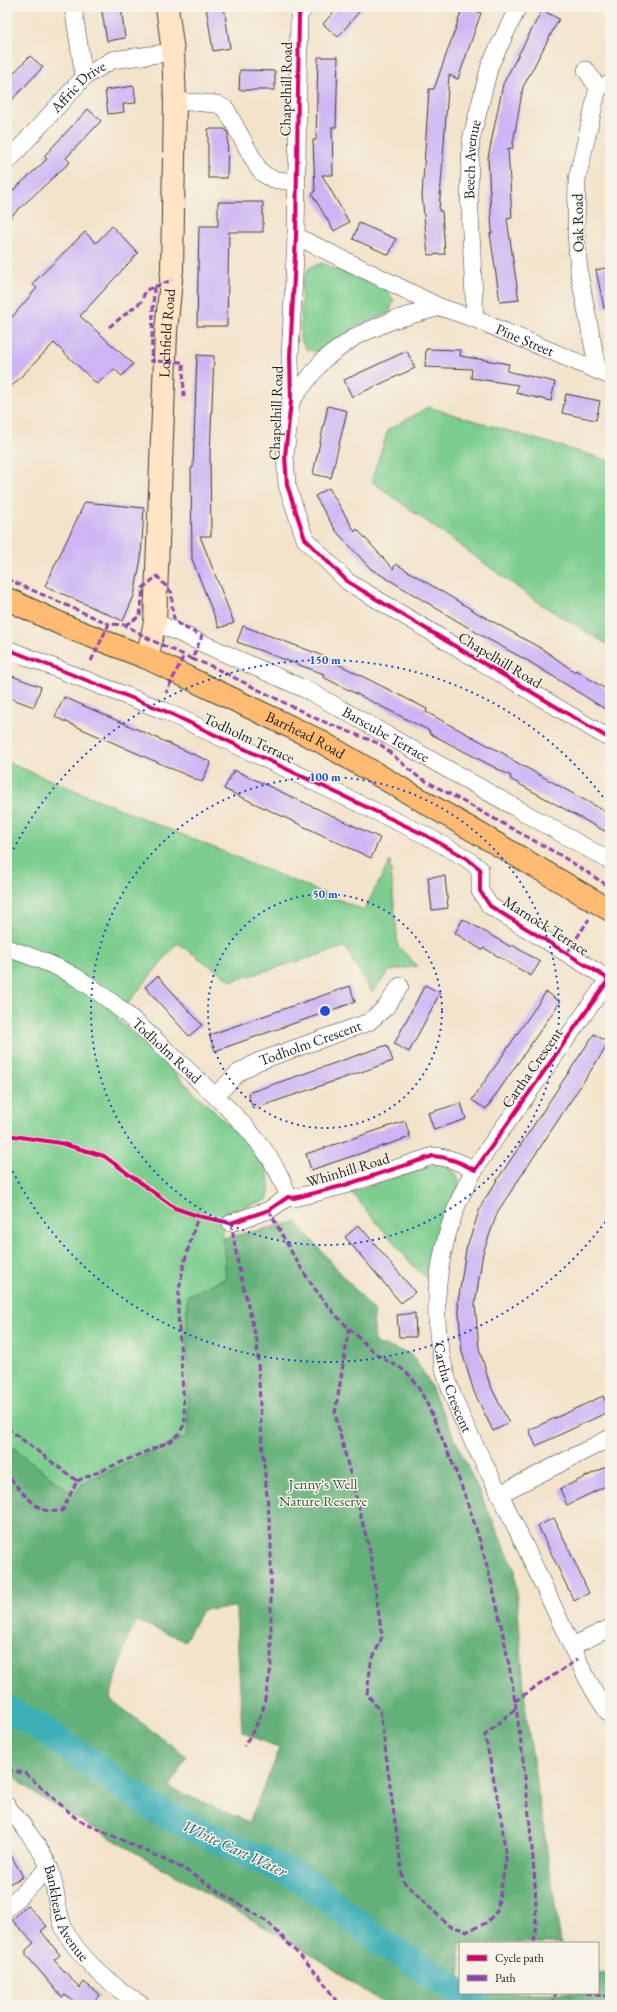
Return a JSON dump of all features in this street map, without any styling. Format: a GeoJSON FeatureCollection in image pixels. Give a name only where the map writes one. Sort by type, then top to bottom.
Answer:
{"type":"FeatureCollection","features":[{"type":"Feature","properties":{"kind":"main road","name":"Barrhead Road"},"geometry":{"type":"LineString","coordinates":[[7,599],[70,628],[147,658],[318,740],[610,910]]}},
{"type":"Feature","properties":{"kind":"street"},"geometry":{"type":"LineString","coordinates":[[73,7],[84,77]]}},
{"type":"Feature","properties":{"kind":"street","name":"Lochfield Road"},"geometry":{"type":"LineString","coordinates":[[147,658],[155,622],[166,332],[172,280],[175,101],[173,52],[167,7]]}},
{"type":"Feature","properties":{"kind":"street","name":"Beech Avenue"},"geometry":{"type":"LineString","coordinates":[[475,319],[469,191],[471,140],[490,65],[518,7]]}},
{"type":"Feature","properties":{"kind":"street","name":"Chapelhill Road"},"geometry":{"type":"LineString","coordinates":[[302,10],[296,236],[290,357],[291,401],[285,456],[287,485],[305,539],[348,582],[610,739]]}},
{"type":"Feature","properties":{"kind":"street","name":"Affric Drive"},"geometry":{"type":"LineString","coordinates":[[7,162],[84,77],[112,60],[173,52]]}},
{"type":"Feature","properties":{"kind":"street"},"geometry":{"type":"LineString","coordinates":[[586,70],[604,85]]}},
{"type":"Feature","properties":{"kind":"street","name":"Oak Road"},"geometry":{"type":"LineString","coordinates":[[604,85],[577,179],[576,232],[579,273],[604,373]]}},
{"type":"Feature","properties":{"kind":"street"},"geometry":{"type":"LineString","coordinates":[[175,101],[217,104],[226,109],[258,168],[264,176],[273,180],[297,182]]}},
{"type":"Feature","properties":{"kind":"street","name":"Pine Street"},"geometry":{"type":"LineString","coordinates":[[296,236],[440,307],[475,319],[604,373]]}},
{"type":"Feature","properties":{"kind":"street"},"geometry":{"type":"LineString","coordinates":[[291,401],[323,360],[356,336],[393,320],[440,307]]}},
{"type":"Feature","properties":{"kind":"street","name":"Barscube Terrace"},"geometry":{"type":"LineString","coordinates":[[155,622],[311,692],[610,861]]}},
{"type":"Feature","properties":{"kind":"street","name":"Todholm Terrace"},"geometry":{"type":"LineString","coordinates":[[7,649],[165,711],[425,835],[466,858],[480,869],[480,891],[490,906]]}},
{"type":"Feature","properties":{"kind":"street","name":"Marnock Terrace"},"geometry":{"type":"LineString","coordinates":[[490,906],[609,979]]}},
{"type":"Feature","properties":{"kind":"street","name":"Todholm Road"},"geometry":{"type":"LineString","coordinates":[[7,948],[58,967],[102,994],[139,1025],[215,1096],[246,1130],[269,1157],[288,1197]]}},
{"type":"Feature","properties":{"kind":"street","name":"Cartha Crescent"},"geometry":{"type":"LineString","coordinates":[[609,979],[475,1170],[456,1210],[446,1239],[439,1270],[436,1320],[443,1364],[462,1420],[500,1494],[595,1692],[610,1715]]}},
{"type":"Feature","properties":{"kind":"street","name":"Todholm Crescent"},"geometry":{"type":"LineString","coordinates":[[215,1096],[238,1073],[252,1065],[369,1022],[386,1007],[400,986]]}},
{"type":"Feature","properties":{"kind":"street","name":"Whinhill Road"},"geometry":{"type":"LineString","coordinates":[[231,1223],[269,1210],[288,1197],[294,1198],[342,1186],[433,1156],[445,1157],[475,1170]]}},
{"type":"Feature","properties":{"kind":"street"},"geometry":{"type":"LineString","coordinates":[[500,1494],[610,1438]]}},
{"type":"Feature","properties":{"kind":"street"},"geometry":{"type":"LineString","coordinates":[[572,1646],[610,1628]]}},
{"type":"Feature","properties":{"kind":"street","name":"Bankhead Avenue"},"geometry":{"type":"LineString","coordinates":[[7,1806],[21,1823],[50,1868],[64,1926],[80,1952],[120,1999],[142,2005]]}},
{"type":"Feature","properties":{"kind":"street"},"geometry":{"type":"LineString","coordinates":[[7,1908],[50,1868]]}},
{"type":"Feature","properties":{"kind":"green space"},"geometry":{"type":"Polygon","coordinates":[[[322,263],[387,291],[394,300],[389,313],[357,326],[321,352],[307,350],[300,339],[302,282],[309,268],[322,263]]]}},
{"type":"Feature","properties":{"kind":"green space"},"geometry":{"type":"Polygon","coordinates":[[[428,407],[610,461],[610,646],[542,605],[371,481],[388,430],[428,407]]]}},
{"type":"Feature","properties":{"kind":"green space"},"geometry":{"type":"Polygon","coordinates":[[[7,762],[364,910],[390,861],[398,946],[417,966],[389,971],[372,992],[345,947],[232,981],[177,943],[116,1018],[256,1151],[266,1168],[270,1187],[267,1200],[222,1214],[226,1278],[187,1296],[188,1436],[83,1483],[74,1495],[7,1443],[7,762]]]}},
{"type":"Feature","properties":{"kind":"green space"},"geometry":{"type":"Polygon","coordinates":[[[436,1164],[454,1171],[459,1182],[431,1278],[426,1277],[415,1268],[351,1192],[436,1164]]]}},
{"type":"Feature","properties":{"kind":"green space","name":"Jenny's Well Nature Reserve"},"geometry":{"type":"Polygon","coordinates":[[[296,1222],[373,1310],[375,1343],[411,1354],[427,1378],[515,1570],[526,1714],[561,1942],[459,1942],[459,1994],[599,1994],[599,1973],[610,1972],[610,2005],[386,2005],[311,1954],[38,1796],[7,1770],[7,1443],[74,1495],[83,1483],[188,1436],[187,1296],[226,1278],[223,1238],[296,1222]],[[236,1607],[202,1610],[185,1641],[137,1621],[128,1636],[110,1699],[186,1756],[170,1788],[249,1822],[280,1749],[242,1732],[236,1607]]]}},
{"type":"Feature","properties":{"kind":"building"},"geometry":{"type":"Polygon","coordinates":[[[101,7],[121,7],[125,38],[107,41],[101,7]]]}},
{"type":"Feature","properties":{"kind":"building"},"geometry":{"type":"Polygon","coordinates":[[[206,7],[224,7],[230,48],[213,51],[206,7]]]}},
{"type":"Feature","properties":{"kind":"building"},"geometry":{"type":"Polygon","coordinates":[[[338,7],[363,7],[338,37],[323,24],[338,7]]]}},
{"type":"Feature","properties":{"kind":"building"},"geometry":{"type":"Polygon","coordinates":[[[463,7],[481,13],[458,79],[449,75],[439,211],[442,211],[445,254],[428,255],[422,196],[429,89],[434,89],[463,7]]]}},
{"type":"Feature","properties":{"kind":"building"},"geometry":{"type":"Polygon","coordinates":[[[542,10],[559,19],[523,87],[512,149],[508,148],[512,218],[507,219],[519,300],[500,302],[490,233],[492,233],[488,158],[503,84],[542,10]]]}},
{"type":"Feature","properties":{"kind":"building"},"geometry":{"type":"Polygon","coordinates":[[[30,56],[43,67],[7,105],[7,80],[30,56]]]}},
{"type":"Feature","properties":{"kind":"building"},"geometry":{"type":"Polygon","coordinates":[[[318,57],[338,57],[336,127],[332,127],[333,175],[322,175],[349,222],[334,231],[312,194],[315,192],[313,140],[316,140],[318,57]]]}},
{"type":"Feature","properties":{"kind":"building"},"geometry":{"type":"Polygon","coordinates":[[[240,70],[275,71],[275,90],[239,90],[240,70]]]}},
{"type":"Feature","properties":{"kind":"building"},"geometry":{"type":"Polygon","coordinates":[[[134,86],[136,103],[123,104],[124,112],[108,114],[105,90],[134,86]]]}},
{"type":"Feature","properties":{"kind":"building"},"geometry":{"type":"Polygon","coordinates":[[[88,109],[101,121],[66,158],[70,162],[7,220],[7,196],[47,159],[44,156],[88,109]]]}},
{"type":"Feature","properties":{"kind":"building"},"geometry":{"type":"Polygon","coordinates":[[[208,129],[225,129],[228,133],[227,178],[208,178],[208,129]]]}},
{"type":"Feature","properties":{"kind":"building"},"geometry":{"type":"Polygon","coordinates":[[[218,202],[263,202],[263,232],[229,232],[227,326],[197,326],[199,226],[218,226],[218,202]]]}},
{"type":"Feature","properties":{"kind":"building"},"geometry":{"type":"Polygon","coordinates":[[[359,223],[396,239],[389,255],[353,239],[359,223]]]}},
{"type":"Feature","properties":{"kind":"building"},"geometry":{"type":"Polygon","coordinates":[[[112,226],[138,253],[80,316],[133,364],[122,376],[114,369],[97,384],[54,343],[7,391],[7,323],[37,288],[32,284],[85,232],[96,243],[112,226]]]}},
{"type":"Feature","properties":{"kind":"building"},"geometry":{"type":"Polygon","coordinates":[[[610,267],[610,307],[604,308],[596,270],[610,267]]]}},
{"type":"Feature","properties":{"kind":"building"},"geometry":{"type":"Polygon","coordinates":[[[426,349],[461,350],[460,356],[509,364],[507,371],[555,382],[551,401],[516,393],[518,385],[471,378],[472,369],[425,367],[426,349]]]}},
{"type":"Feature","properties":{"kind":"building"},"geometry":{"type":"Polygon","coordinates":[[[407,351],[415,368],[352,397],[344,380],[407,351]]]}},
{"type":"Feature","properties":{"kind":"building"},"geometry":{"type":"Polygon","coordinates":[[[197,355],[214,356],[210,454],[211,536],[200,536],[234,623],[219,628],[192,559],[191,468],[193,468],[197,355]]]}},
{"type":"Feature","properties":{"kind":"building"},"geometry":{"type":"Polygon","coordinates":[[[566,394],[600,401],[596,420],[562,413],[566,394]]]}},
{"type":"Feature","properties":{"kind":"building"},"geometry":{"type":"Polygon","coordinates":[[[328,406],[347,411],[331,478],[313,474],[328,406]]]}},
{"type":"Feature","properties":{"kind":"building"},"geometry":{"type":"Polygon","coordinates":[[[329,488],[355,532],[357,529],[393,569],[396,564],[479,614],[544,650],[575,672],[576,670],[610,692],[610,712],[530,662],[484,637],[371,569],[336,531],[315,496],[329,488]]]}},
{"type":"Feature","properties":{"kind":"building"},"geometry":{"type":"Polygon","coordinates":[[[85,502],[144,508],[141,558],[134,596],[123,621],[45,586],[85,502]]]}},
{"type":"Feature","properties":{"kind":"building"},"geometry":{"type":"Polygon","coordinates":[[[243,626],[316,653],[427,709],[426,712],[508,756],[507,757],[610,814],[610,834],[510,779],[511,776],[429,733],[430,731],[323,677],[324,674],[237,642],[243,626]]]}},
{"type":"Feature","properties":{"kind":"building"},"geometry":{"type":"Polygon","coordinates":[[[7,674],[41,687],[34,707],[7,697],[7,674]]]}},
{"type":"Feature","properties":{"kind":"building"},"geometry":{"type":"Polygon","coordinates":[[[64,697],[211,762],[202,782],[55,717],[64,697]]]}},
{"type":"Feature","properties":{"kind":"building"},"geometry":{"type":"Polygon","coordinates":[[[234,770],[380,838],[371,858],[224,789],[234,770]]]}},
{"type":"Feature","properties":{"kind":"building"},"geometry":{"type":"Polygon","coordinates":[[[445,876],[448,908],[432,910],[428,877],[445,876]]]}},
{"type":"Feature","properties":{"kind":"building"},"geometry":{"type":"Polygon","coordinates":[[[463,919],[540,962],[531,976],[484,948],[482,950],[455,933],[463,919]]]}},
{"type":"Feature","properties":{"kind":"building"},"geometry":{"type":"Polygon","coordinates":[[[158,976],[202,1025],[189,1036],[145,987],[158,976]]]}},
{"type":"Feature","properties":{"kind":"building"},"geometry":{"type":"Polygon","coordinates":[[[425,985],[440,993],[409,1052],[394,1044],[425,985]]]}},
{"type":"Feature","properties":{"kind":"building"},"geometry":{"type":"Polygon","coordinates":[[[350,986],[355,1002],[215,1051],[209,1035],[350,986]]]}},
{"type":"Feature","properties":{"kind":"building"},"geometry":{"type":"Polygon","coordinates":[[[546,992],[560,1002],[486,1109],[472,1100],[546,992]]]}},
{"type":"Feature","properties":{"kind":"building"},"geometry":{"type":"Polygon","coordinates":[[[594,1034],[609,1043],[498,1211],[483,1253],[475,1304],[479,1348],[490,1385],[509,1423],[493,1431],[474,1392],[462,1352],[458,1302],[466,1249],[482,1203],[594,1034]]]}},
{"type":"Feature","properties":{"kind":"building"},"geometry":{"type":"Polygon","coordinates":[[[387,1045],[393,1061],[253,1109],[248,1093],[387,1045]]]}},
{"type":"Feature","properties":{"kind":"building"},"geometry":{"type":"Polygon","coordinates":[[[461,1103],[466,1119],[434,1130],[428,1113],[461,1103]]]}},
{"type":"Feature","properties":{"kind":"building"},"geometry":{"type":"Polygon","coordinates":[[[405,1121],[410,1137],[311,1170],[306,1154],[405,1121]]]}},
{"type":"Feature","properties":{"kind":"building"},"geometry":{"type":"Polygon","coordinates":[[[359,1225],[415,1292],[401,1303],[345,1237],[359,1225]]]}},
{"type":"Feature","properties":{"kind":"building"},"geometry":{"type":"Polygon","coordinates":[[[415,1313],[416,1337],[399,1337],[397,1315],[415,1313]]]}},
{"type":"Feature","properties":{"kind":"building"},"geometry":{"type":"Polygon","coordinates":[[[603,1396],[610,1411],[536,1446],[529,1430],[603,1396]]]}},
{"type":"Feature","properties":{"kind":"building"},"geometry":{"type":"Polygon","coordinates":[[[610,1465],[610,1484],[567,1505],[560,1489],[610,1465]]]}},
{"type":"Feature","properties":{"kind":"building"},"geometry":{"type":"Polygon","coordinates":[[[554,1518],[589,1593],[574,1601],[538,1526],[554,1518]]]}},
{"type":"Feature","properties":{"kind":"building"},"geometry":{"type":"Polygon","coordinates":[[[7,1848],[23,1877],[7,1885],[7,1848]]]}},
{"type":"Feature","properties":{"kind":"building"},"geometry":{"type":"Polygon","coordinates":[[[27,1905],[47,1926],[41,1931],[60,1955],[54,1960],[80,1988],[84,1982],[100,1995],[92,2005],[79,2005],[65,1995],[62,1997],[26,1955],[26,1950],[34,1943],[12,1920],[27,1905]]]}},
{"type":"Feature","properties":{"kind":"waterway","name":"White Cart Water"},"geometry":{"type":"LineString","coordinates":[[7,1709],[44,1730],[156,1810],[304,1880],[383,1943],[459,1991]]}},
{"type":"Feature","properties":{"kind":"waterway","name":"White Cart Water"},"geometry":{"type":"LineString","coordinates":[[464,1994],[480,2005]]}},
{"type":"Feature","properties":{"kind":"marked path"},"geometry":{"type":"LineString","coordinates":[[109,327],[141,302],[146,290],[172,280]]}},
{"type":"Feature","properties":{"kind":"marked path"},"geometry":{"type":"LineString","coordinates":[[154,287],[151,361],[183,362],[184,397]]}},
{"type":"Feature","properties":{"kind":"marked path"},"geometry":{"type":"LineString","coordinates":[[125,625],[140,616],[143,588],[157,576],[172,593],[173,612],[176,622],[202,636],[192,659],[184,655]]}},
{"type":"Feature","properties":{"kind":"marked path"},"geometry":{"type":"LineString","coordinates":[[7,579],[109,624]]}},
{"type":"Feature","properties":{"kind":"marked path"},"geometry":{"type":"LineString","coordinates":[[91,661],[109,624],[125,625],[151,640],[184,655],[166,693]]}},
{"type":"Feature","properties":{"kind":"marked path"},"geometry":{"type":"LineString","coordinates":[[192,659],[211,666],[317,719],[380,744],[417,776],[560,855],[610,887]]}},
{"type":"Feature","properties":{"kind":"marked path"},"geometry":{"type":"LineString","coordinates":[[567,953],[589,919]]}},
{"type":"Feature","properties":{"kind":"marked path"},"geometry":{"type":"LineString","coordinates":[[269,1210],[295,1258],[326,1303],[338,1317],[371,1349],[403,1370],[412,1378],[433,1416],[465,1495],[493,1588],[512,1682],[525,1778],[534,1870],[536,1899],[534,1942]]}},
{"type":"Feature","properties":{"kind":"marked path"},"geometry":{"type":"LineString","coordinates":[[77,1481],[171,1441],[179,1434],[185,1423],[178,1312],[179,1290],[184,1263],[198,1216]]}},
{"type":"Feature","properties":{"kind":"marked path"},"geometry":{"type":"LineString","coordinates":[[231,1223],[239,1269],[257,1342],[262,1442],[271,1539],[271,1668],[263,1709],[256,1726],[244,1746]]}},
{"type":"Feature","properties":{"kind":"marked path"},"geometry":{"type":"LineString","coordinates":[[349,1328],[335,1414],[370,1552],[382,1637],[371,1663],[367,1694],[380,1711],[403,1881],[449,1926],[468,1931],[486,1923],[497,1911],[506,1860],[501,1816],[485,1735],[516,1708]]}},
{"type":"Feature","properties":{"kind":"marked path"},"geometry":{"type":"LineString","coordinates":[[7,1428],[77,1481],[62,1511],[49,1511],[42,1509],[32,1502],[7,1475]]}},
{"type":"Feature","properties":{"kind":"marked path"},"geometry":{"type":"LineString","coordinates":[[515,1701],[578,1659]]}},
{"type":"Feature","properties":{"kind":"marked path"},"geometry":{"type":"LineString","coordinates":[[7,1770],[25,1773],[77,1819],[182,1868],[269,1923],[319,1976],[339,2005]]}},
{"type":"Feature","properties":{"kind":"marked path"},"geometry":{"type":"LineString","coordinates":[[551,2005],[556,1994]]}},
{"type":"Feature","properties":{"kind":"marked path"},"geometry":{"type":"LineString","coordinates":[[592,1994],[610,1997]]}},
{"type":"Feature","properties":{"kind":"cycle path"},"geometry":{"type":"LineString","coordinates":[[306,7],[299,14],[296,236],[290,357],[291,401],[285,456],[287,485],[305,539],[348,582],[610,739]]}},
{"type":"Feature","properties":{"kind":"cycle path"},"geometry":{"type":"LineString","coordinates":[[7,649],[165,711],[425,835],[466,858],[480,869],[480,891],[490,906],[610,980]]}},
{"type":"Feature","properties":{"kind":"cycle path"},"geometry":{"type":"LineString","coordinates":[[7,1135],[60,1143],[104,1156],[175,1208],[198,1216],[231,1223],[269,1210],[288,1197],[294,1198],[342,1186],[433,1156],[450,1159],[475,1170],[609,979]]}}]}
